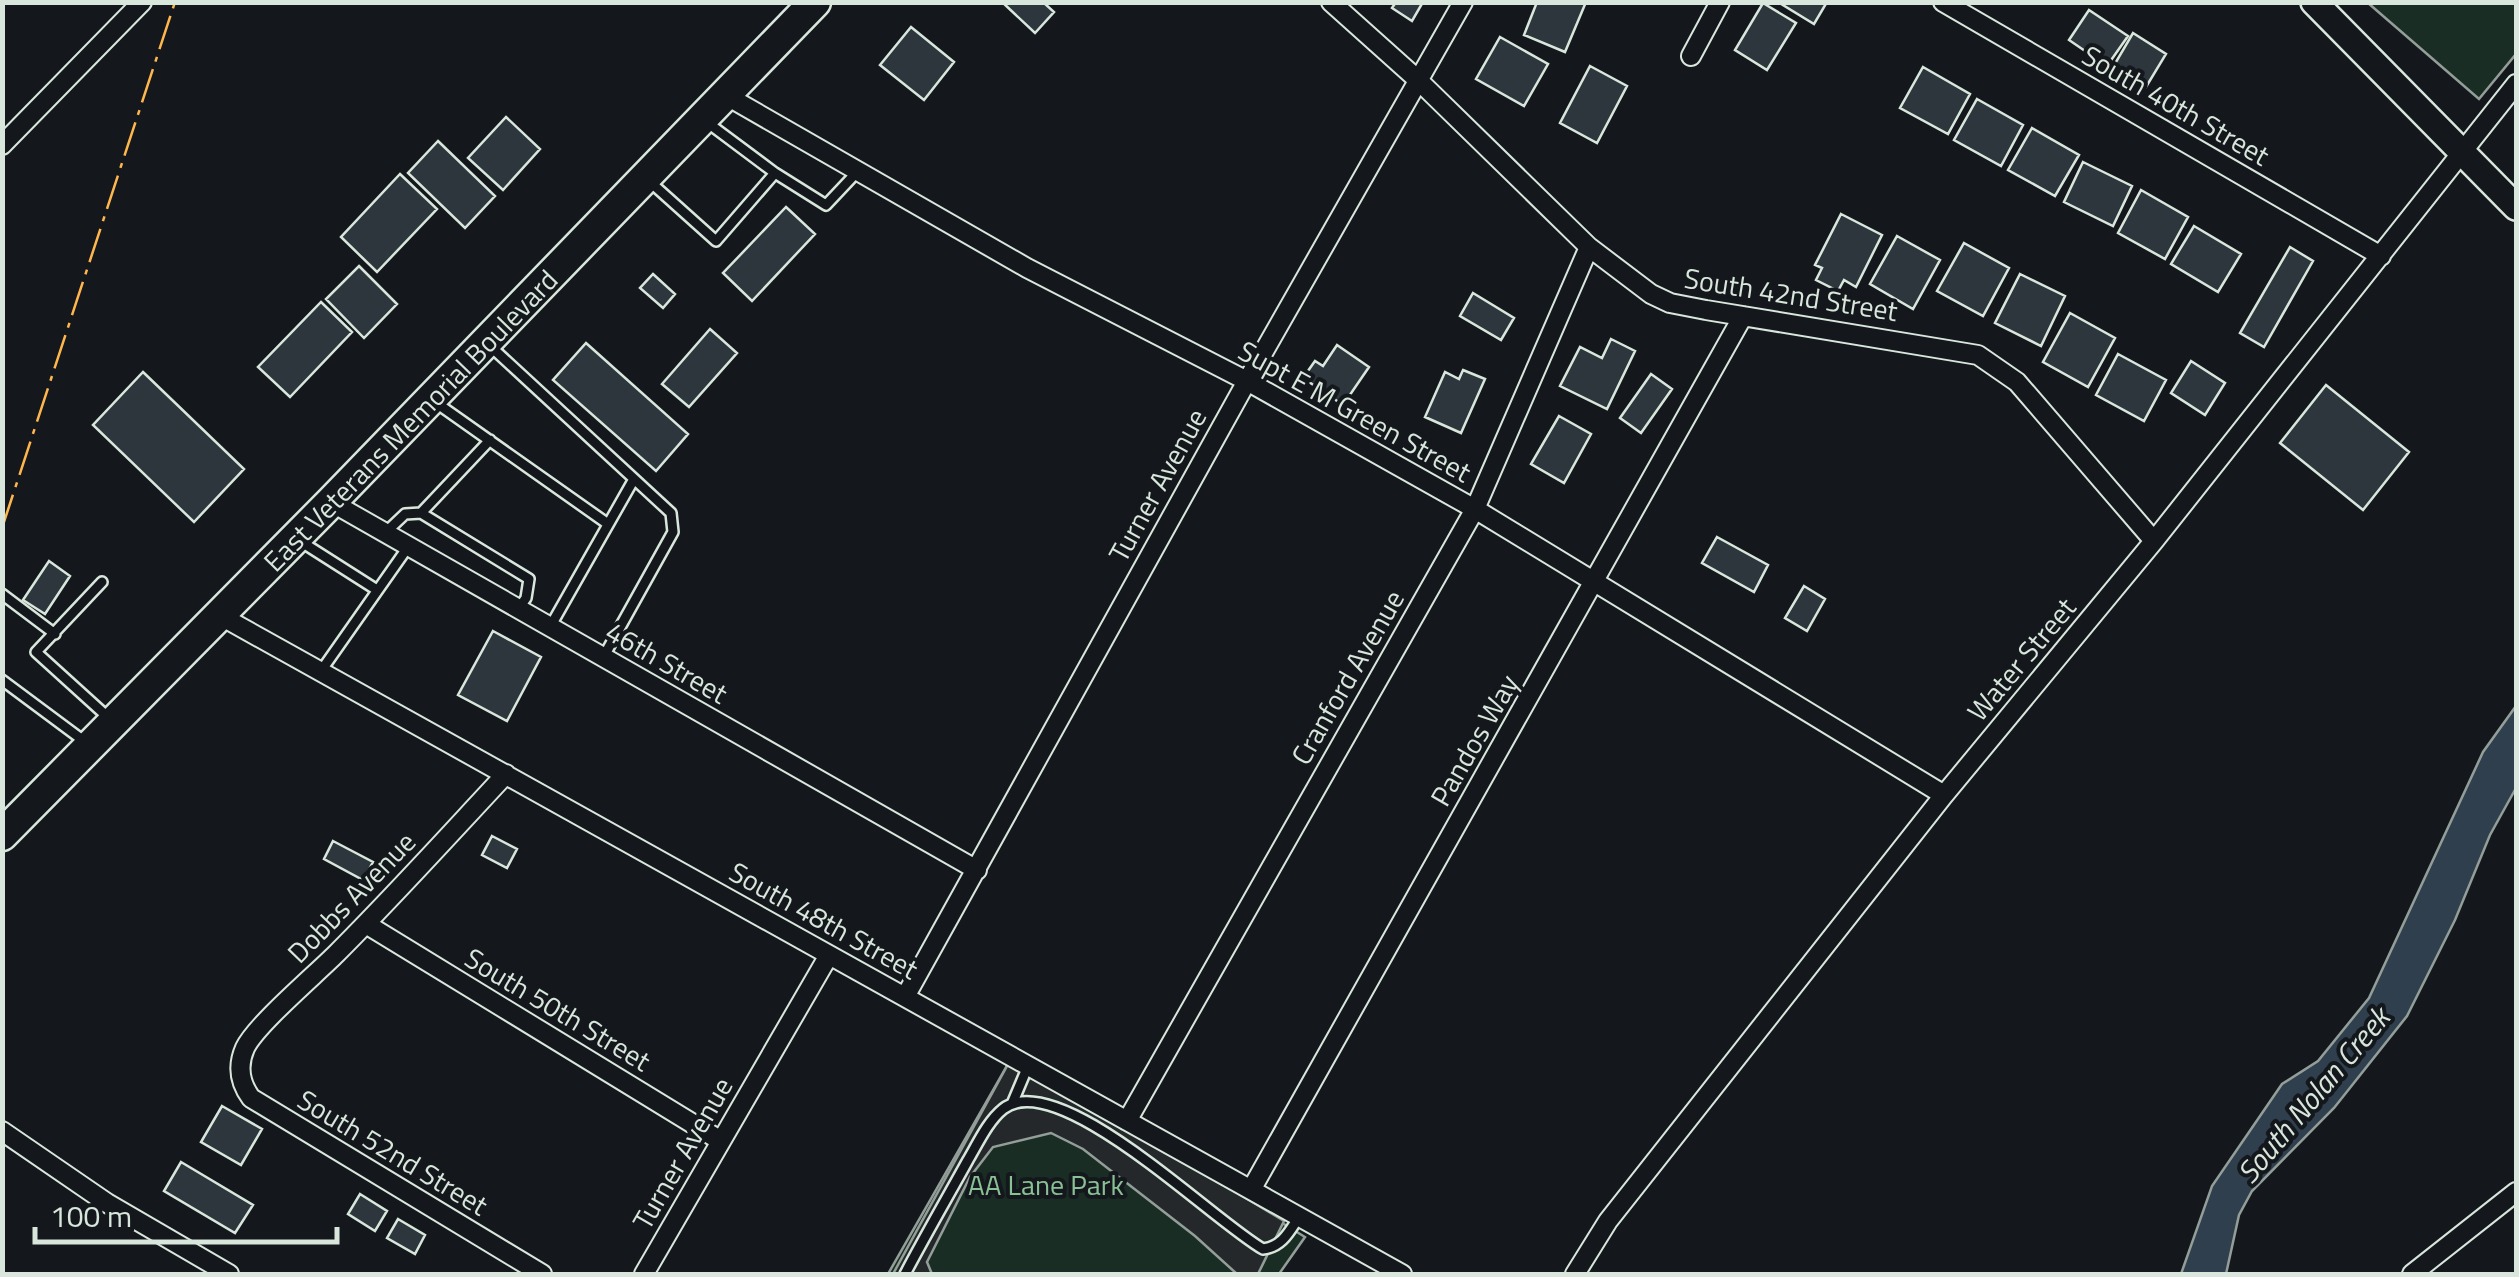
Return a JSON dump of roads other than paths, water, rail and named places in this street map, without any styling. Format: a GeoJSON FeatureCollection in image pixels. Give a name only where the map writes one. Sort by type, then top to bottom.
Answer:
{"type":"FeatureCollection","features":[{"type":"Feature","properties":{"kind":"main road","name":"East Veterans Memorial Boulevard"},"geometry":{"type":"LineString","coordinates":[[2,835],[816,2]]}},
{"type":"Feature","properties":{"kind":"main road"},"geometry":{"type":"LineString","coordinates":[[2314,2],[2516,207]]}},
{"type":"Feature","properties":{"kind":"street"},"geometry":{"type":"LineString","coordinates":[[2,145],[142,2]]}},
{"type":"Feature","properties":{"kind":"street","name":"South 42nd Street"},"geometry":{"type":"LineString","coordinates":[[1331,2],[1623,275],[1670,304],[1978,354],[2016,382],[2154,541]]}},
{"type":"Feature","properties":{"kind":"street","name":"Turner Avenue"},"geometry":{"type":"LineString","coordinates":[[905,998],[1462,2]]}},
{"type":"Feature","properties":{"kind":"street"},"geometry":{"type":"LineString","coordinates":[[1691,56],[1720,2]]}},
{"type":"Feature","properties":{"kind":"street","name":"South 40th Street"},"geometry":{"type":"LineString","coordinates":[[1943,2],[2381,256]]}},
{"type":"Feature","properties":{"kind":"street","name":"Water Street"},"geometry":{"type":"LineString","coordinates":[[1575,1274],[1608,1221],[1944,795],[2154,541],[2516,84]]}},
{"type":"Feature","properties":{"kind":"street","name":"Supt E M Green Street"},"geometry":{"type":"LineString","coordinates":[[727,96],[1027,268],[1247,381],[1474,509],[1944,795]]}},
{"type":"Feature","properties":{"kind":"street","name":"Cranford Avenue"},"geometry":{"type":"LineString","coordinates":[[1127,1121],[1474,509],[1589,247]]}},
{"type":"Feature","properties":{"kind":"street","name":"Pandos Way"},"geometry":{"type":"LineString","coordinates":[[1251,1190],[1743,316]]}},
{"type":"Feature","properties":{"kind":"street","name":"46th Street"},"geometry":{"type":"LineString","coordinates":[[331,502],[976,870]]}},
{"type":"Feature","properties":{"kind":"street","name":"South 48th Street"},"geometry":{"type":"LineString","coordinates":[[219,614],[1402,1274]]}},
{"type":"Feature","properties":{"kind":"street","name":"Dobbs Avenue"},"geometry":{"type":"LineString","coordinates":[[242,1060],[244,1050],[262,1026],[366,924],[506,774]]}},
{"type":"Feature","properties":{"kind":"street","name":"South 50th Street"},"geometry":{"type":"LineString","coordinates":[[366,924],[721,1141]]}},
{"type":"Feature","properties":{"kind":"street","name":"Turner Avenue"},"geometry":{"type":"LineString","coordinates":[[644,1274],[828,954]]}},
{"type":"Feature","properties":{"kind":"street","name":"South 52nd Street"},"geometry":{"type":"LineString","coordinates":[[242,1060],[240,1074],[252,1098],[542,1274]]}},
{"type":"Feature","properties":{"kind":"street"},"geometry":{"type":"LineString","coordinates":[[2,1131],[107,1204],[229,1274]]}},
{"type":"Feature","properties":{"kind":"street"},"geometry":{"type":"LineString","coordinates":[[2413,1274],[2516,1192]]}},
{"type":"Feature","properties":{"kind":"lane"},"geometry":{"type":"LineString","coordinates":[[703,119],[774,173],[826,205],[858,171]]}},
{"type":"Feature","properties":{"kind":"lane"},"geometry":{"type":"LineString","coordinates":[[646,178],[716,241],[774,173]]}},
{"type":"Feature","properties":{"kind":"lane"},"geometry":{"type":"LineString","coordinates":[[486,342],[670,513],[673,532],[603,657]]}},
{"type":"Feature","properties":{"kind":"lane"},"geometry":{"type":"LineString","coordinates":[[431,399],[608,524]]}},
{"type":"Feature","properties":{"kind":"lane"},"geometry":{"type":"LineString","coordinates":[[422,512],[490,440]]}},
{"type":"Feature","properties":{"kind":"lane"},"geometry":{"type":"LineString","coordinates":[[550,627],[634,479]]}},
{"type":"Feature","properties":{"kind":"lane"},"geometry":{"type":"LineString","coordinates":[[385,534],[405,514],[422,512],[529,580],[526,598],[518,609]]}},
{"type":"Feature","properties":{"kind":"lane"},"geometry":{"type":"LineString","coordinates":[[295,538],[377,590]]}},
{"type":"Feature","properties":{"kind":"lane"},"geometry":{"type":"LineString","coordinates":[[321,672],[408,547]]}},
{"type":"Feature","properties":{"kind":"lane"},"geometry":{"type":"LineString","coordinates":[[102,582],[36,652],[114,722]]}},
{"type":"Feature","properties":{"kind":"lane"},"geometry":{"type":"LineString","coordinates":[[2,594],[55,634]]}},
{"type":"Feature","properties":{"kind":"lane"},"geometry":{"type":"LineString","coordinates":[[2,680],[90,746]]}},
{"type":"Feature","properties":{"kind":"lane"},"geometry":{"type":"LineString","coordinates":[[1012,1104],[1028,1066]]}},
{"type":"Feature","properties":{"kind":"lane"},"geometry":{"type":"LineString","coordinates":[[905,1274],[984,1133],[1001,1110],[1038,1100],[1090,1124],[1263,1249],[1274,1248],[1281,1242],[1299,1217]]}},
{"type":"Feature","properties":{"kind":"water","name":"South Nolan Creek"},"geometry":{"type":"Polygon","coordinates":[[[2516,706],[2516,788],[2490,835],[2455,920],[2407,1016],[2334,1108],[2252,1191],[2239,1215],[2226,1274],[2181,1274],[2212,1186],[2282,1084],[2318,1061],[2369,998],[2483,752],[2516,706]]]}},
{"type":"Feature","properties":{"kind":"park label","name":"AA Lane Park"},"geometry":{"type":"Point","coordinates":[1046,1184]}}]}
